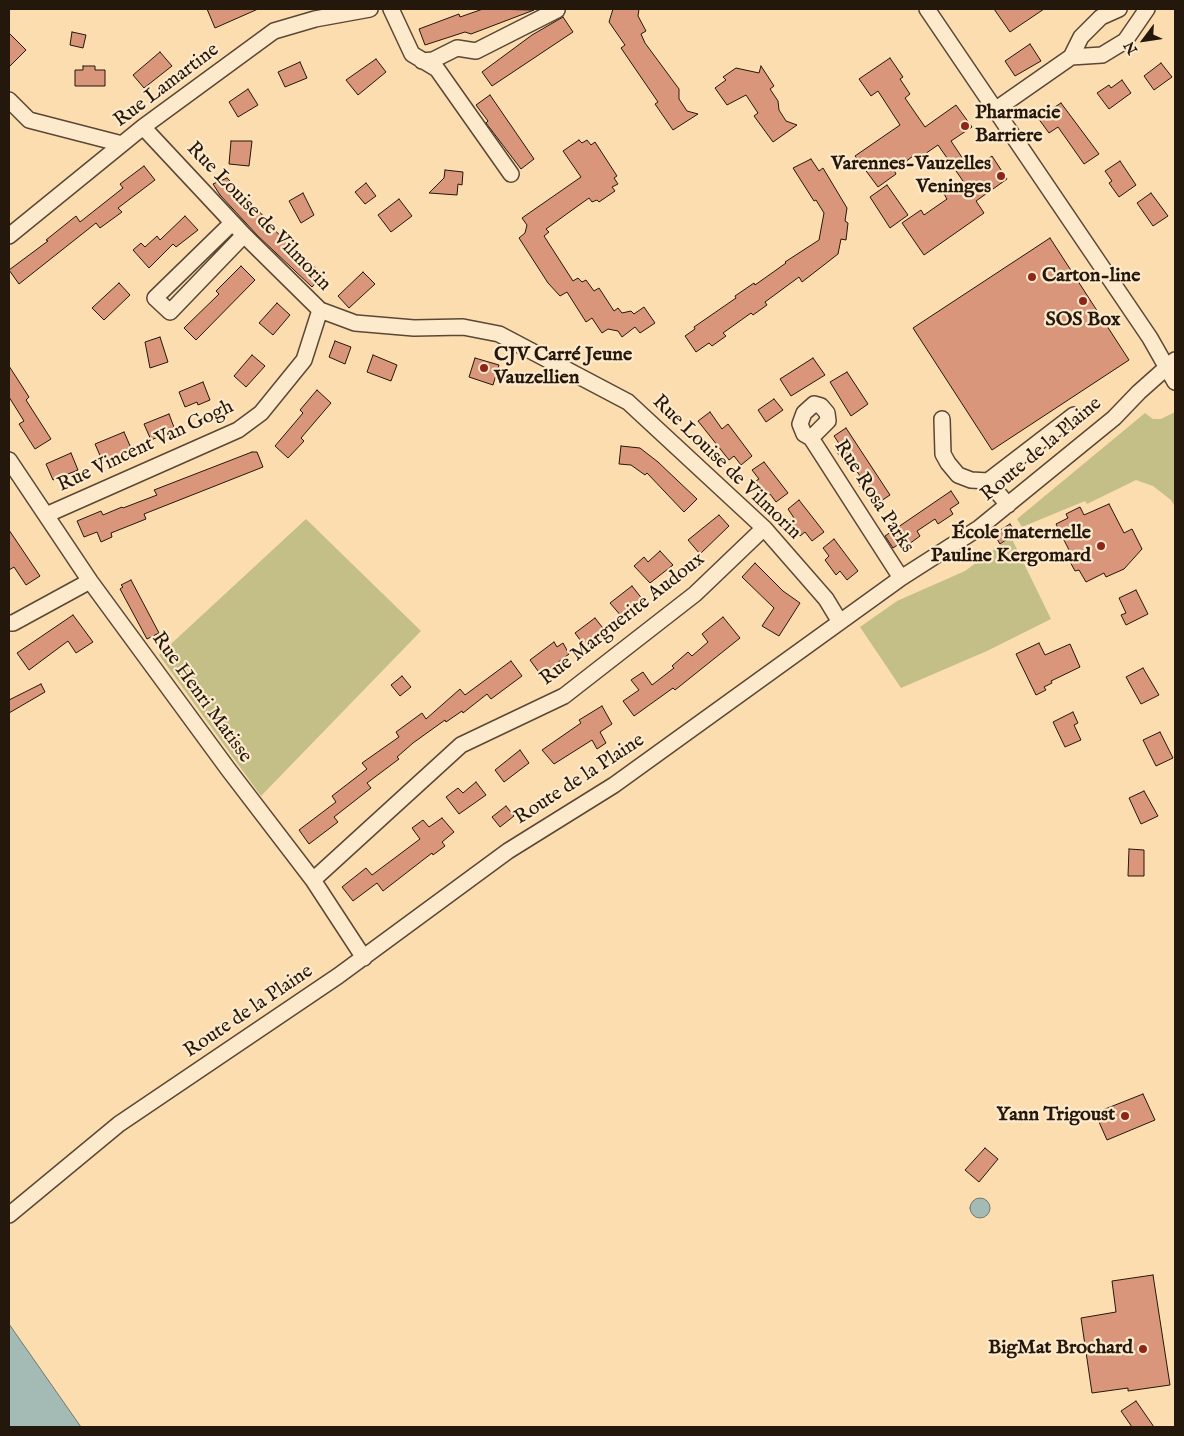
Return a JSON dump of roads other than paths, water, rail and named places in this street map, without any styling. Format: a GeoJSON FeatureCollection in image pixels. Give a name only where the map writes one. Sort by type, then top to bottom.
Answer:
{"type":"FeatureCollection","features":[{"type":"Feature","properties":{"kind":"street","name":"Rue Lamartine"},"geometry":{"type":"LineString","coordinates":[[9,236],[143,127],[274,31],[312,14],[370,9]]}},
{"type":"Feature","properties":{"kind":"street"},"geometry":{"type":"LineString","coordinates":[[391,9],[412,54],[436,69],[511,174]]}},
{"type":"Feature","properties":{"kind":"street"},"geometry":{"type":"LineString","coordinates":[[927,9],[1150,338],[1171,364],[1175,382]]}},
{"type":"Feature","properties":{"kind":"street"},"geometry":{"type":"LineString","coordinates":[[1071,58],[1081,37],[1101,17],[1119,9]]}},
{"type":"Feature","properties":{"kind":"street"},"geometry":{"type":"LineString","coordinates":[[995,110],[1071,58],[1102,55],[1125,41],[1147,9]]}},
{"type":"Feature","properties":{"kind":"street"},"geometry":{"type":"LineString","coordinates":[[422,61],[433,60],[457,48],[476,51],[557,10]]}},
{"type":"Feature","properties":{"kind":"street"},"geometry":{"type":"LineString","coordinates":[[9,100],[29,120],[122,144]]}},
{"type":"Feature","properties":{"kind":"street","name":"Rue Louise de Vilmorin"},"geometry":{"type":"LineString","coordinates":[[143,127],[232,223],[320,310],[355,323],[414,328],[463,327],[499,334],[628,402],[764,528],[826,599],[840,622]]}},
{"type":"Feature","properties":{"kind":"street"},"geometry":{"type":"LineString","coordinates":[[232,223],[155,298],[170,312],[244,235]]}},
{"type":"Feature","properties":{"kind":"street","name":"Rue Vincent Van Gogh"},"geometry":{"type":"LineString","coordinates":[[46,515],[238,430],[261,413],[304,360],[320,310]]}},
{"type":"Feature","properties":{"kind":"street","name":"Route de la Plaine"},"geometry":{"type":"LineString","coordinates":[[9,1215],[119,1124],[364,958],[508,850],[614,784],[901,578],[979,528],[1114,418],[1171,364]]}},
{"type":"Feature","properties":{"kind":"street"},"geometry":{"type":"LineString","coordinates":[[942,419],[943,454],[948,463],[958,475],[971,480],[988,481],[1074,415]]}},
{"type":"Feature","properties":{"kind":"street","name":"Rue Rosa Parks"},"geometry":{"type":"LineString","coordinates":[[811,438],[901,578]]}},
{"type":"Feature","properties":{"kind":"street","name":"Rue Henri Matisse"},"geometry":{"type":"LineString","coordinates":[[9,460],[90,581],[228,769],[313,880],[364,958]]}},
{"type":"Feature","properties":{"kind":"street"},"geometry":{"type":"LineString","coordinates":[[988,481],[1008,505]]}},
{"type":"Feature","properties":{"kind":"street","name":"Rue Marguerite Audoux"},"geometry":{"type":"LineString","coordinates":[[313,880],[460,745],[564,696],[695,594],[764,528]]}},
{"type":"Feature","properties":{"kind":"street"},"geometry":{"type":"LineString","coordinates":[[9,623],[13,623],[90,581]]}},
{"type":"Feature","properties":{"kind":"water"},"geometry":{"type":"Polygon","coordinates":[[[980,1198],[987,1201],[990,1208],[987,1215],[980,1218],[973,1215],[970,1208],[973,1201],[980,1198]]]}},
{"type":"Feature","properties":{"kind":"water"},"geometry":{"type":"Polygon","coordinates":[[[9,1324],[81,1427],[9,1427],[9,1324]]]}},
{"type":"Feature","properties":{"kind":"place","name":"Pharmacie Barriere"},"geometry":{"type":"Point","coordinates":[965,126]}},
{"type":"Feature","properties":{"kind":"place","name":"Varennes-Vauzelles Veninges"},"geometry":{"type":"Point","coordinates":[1001,176]}},
{"type":"Feature","properties":{"kind":"place","name":"Carton-line"},"geometry":{"type":"Point","coordinates":[1032,277]}},
{"type":"Feature","properties":{"kind":"place","name":"SOS Box"},"geometry":{"type":"Point","coordinates":[1083,301]}},
{"type":"Feature","properties":{"kind":"place","name":"CJV Carré Jeune Vauzellien"},"geometry":{"type":"Point","coordinates":[484,368]}},
{"type":"Feature","properties":{"kind":"place","name":"École maternelle Pauline Kergomard"},"geometry":{"type":"Point","coordinates":[1101,546]}},
{"type":"Feature","properties":{"kind":"place","name":"Yann Trigoust"},"geometry":{"type":"Point","coordinates":[1125,1116]}},
{"type":"Feature","properties":{"kind":"place","name":"BigMat Brochard"},"geometry":{"type":"Point","coordinates":[1143,1349]}}]}
